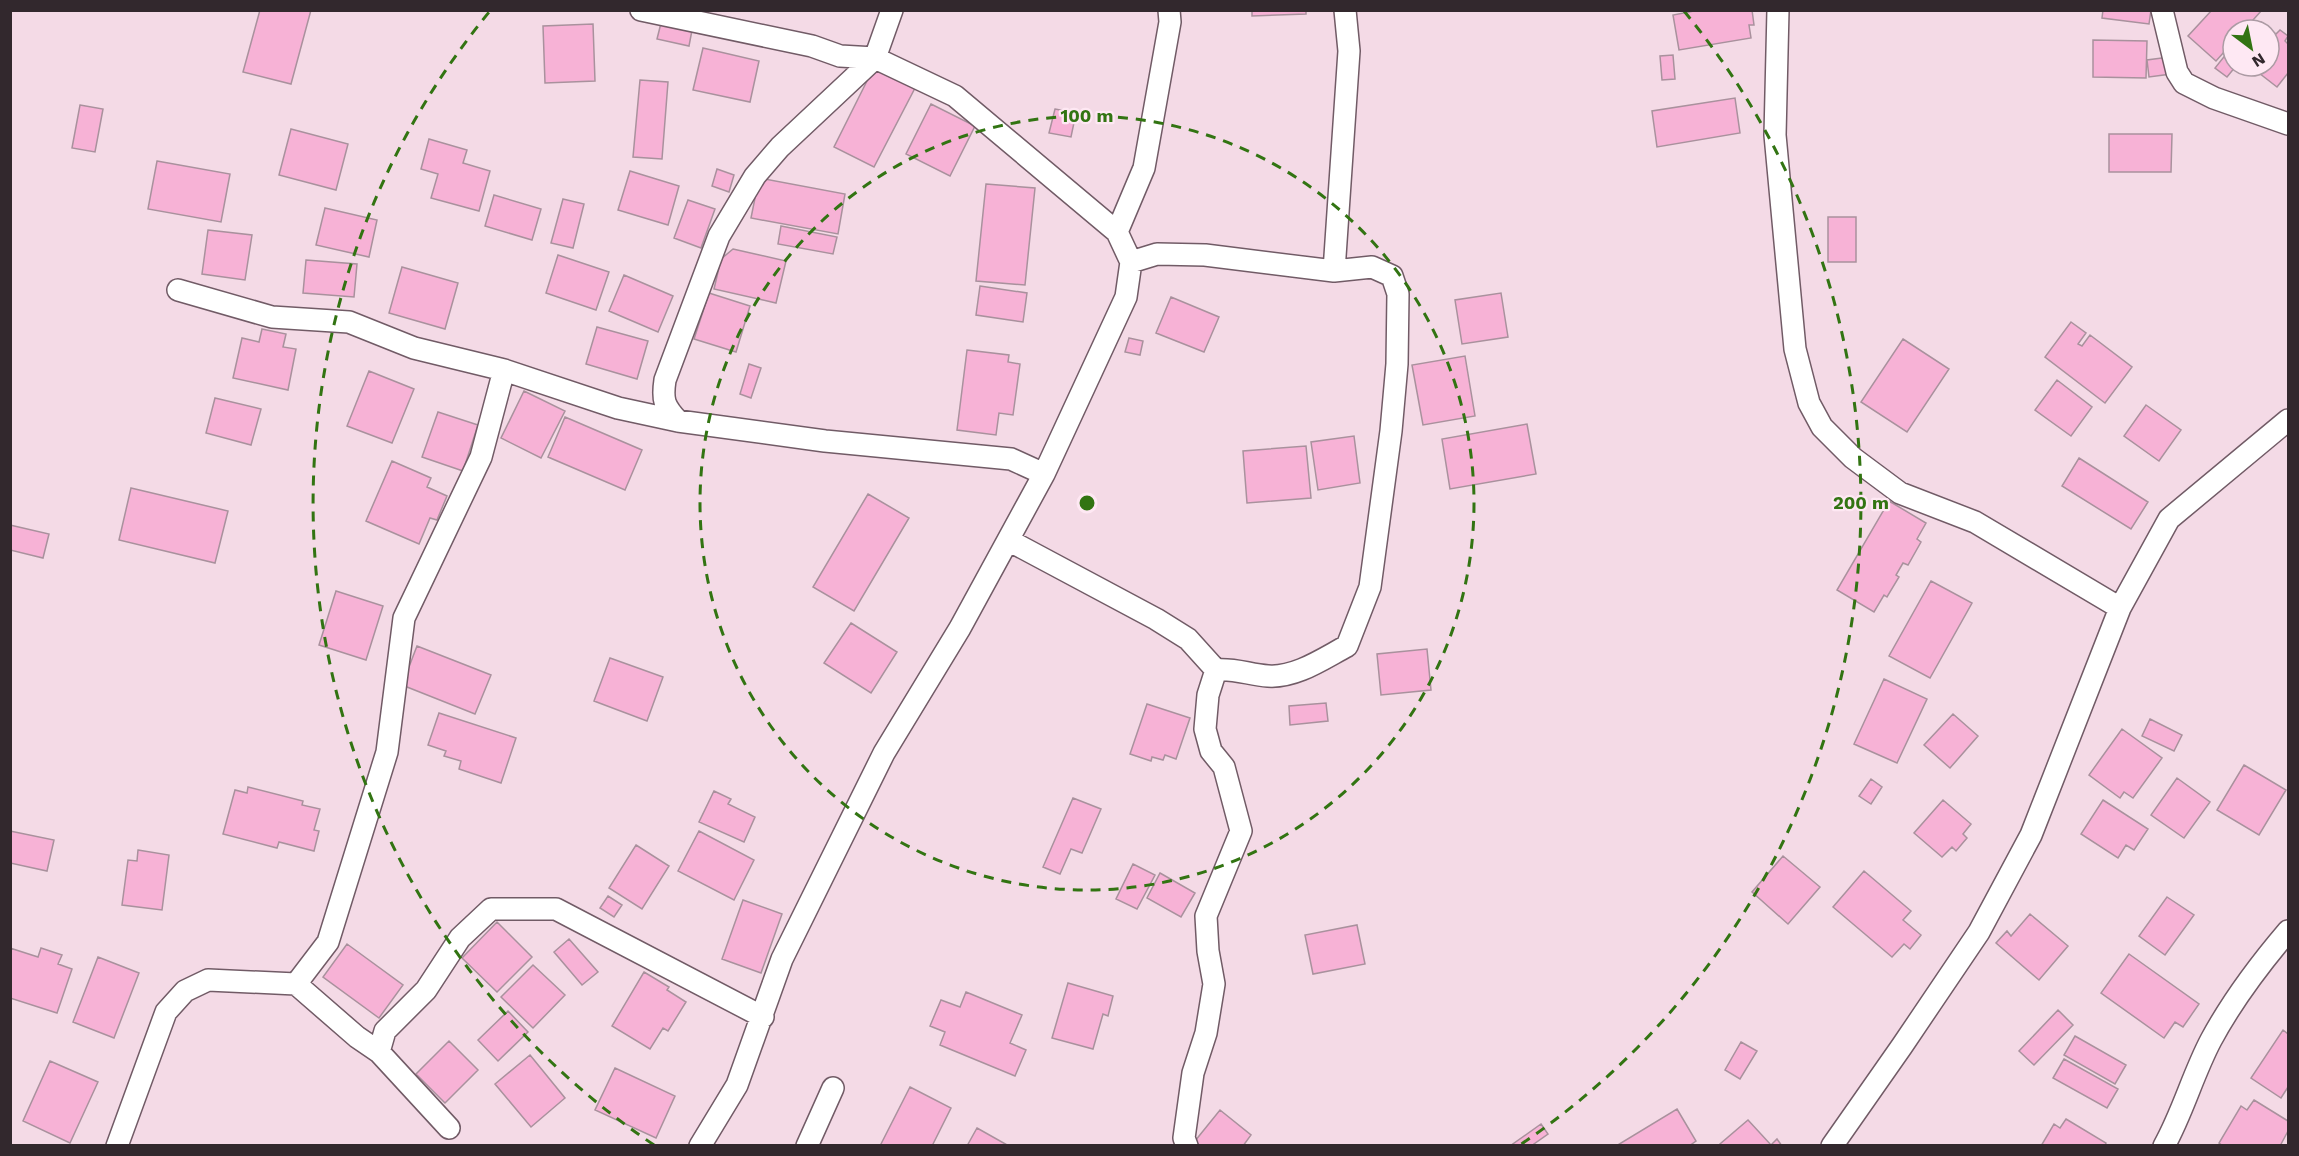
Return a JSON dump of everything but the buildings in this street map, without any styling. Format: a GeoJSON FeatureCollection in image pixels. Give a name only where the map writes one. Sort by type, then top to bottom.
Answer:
{"type":"FeatureCollection","features":[{"type":"Feature","properties":{"kind":"street"},"geometry":{"type":"LineString","coordinates":[[641,10],[812,46],[840,56],[875,58],[955,96],[1117,232],[1131,262],[1126,297],[1044,474],[960,628],[884,753],[782,959],[737,1085],[700,1146]]}},
{"type":"Feature","properties":{"kind":"street"},"geometry":{"type":"LineString","coordinates":[[678,421],[667,408],[663,396],[665,380],[719,236],[755,176],[780,147],[875,58],[892,10]]}},
{"type":"Feature","properties":{"kind":"street"},"geometry":{"type":"LineString","coordinates":[[1117,232],[1144,168],[1170,22],[1169,10]]}},
{"type":"Feature","properties":{"kind":"street"},"geometry":{"type":"LineString","coordinates":[[1334,271],[1349,51],[1345,10]]}},
{"type":"Feature","properties":{"kind":"street"},"geometry":{"type":"LineString","coordinates":[[1778,10],[1775,135],[1791,315],[1795,349],[1809,403],[1822,427],[1853,458],[1900,493],[1975,522],[2120,609]]}},
{"type":"Feature","properties":{"kind":"street"},"geometry":{"type":"LineString","coordinates":[[2162,10],[2177,72],[2184,83],[2214,98],[2289,124]]}},
{"type":"Feature","properties":{"kind":"street"},"geometry":{"type":"LineString","coordinates":[[1131,262],[1157,254],[1205,255],[1334,271],[1372,267],[1392,276],[1398,294],[1397,364],[1391,431],[1370,587],[1347,646],[1300,670],[1269,676],[1231,668],[1216,669]]}},
{"type":"Feature","properties":{"kind":"street"},"geometry":{"type":"LineString","coordinates":[[178,290],[272,317],[349,322],[414,348],[504,370],[618,408],[678,421],[825,441],[1011,459],[1044,474]]}},
{"type":"Feature","properties":{"kind":"street"},"geometry":{"type":"LineString","coordinates":[[296,984],[328,942],[387,752],[404,618],[481,457],[504,370]]}},
{"type":"Feature","properties":{"kind":"street"},"geometry":{"type":"LineString","coordinates":[[1840,1144],[1979,932],[2031,835],[2120,609],[2169,519],[2289,420]]}},
{"type":"Feature","properties":{"kind":"street"},"geometry":{"type":"LineString","coordinates":[[1008,540],[1156,619],[1188,639],[1216,669]]}},
{"type":"Feature","properties":{"kind":"street"},"geometry":{"type":"LineString","coordinates":[[1187,1146],[1184,1138],[1193,1073],[1206,1033],[1214,984],[1208,951],[1206,916],[1241,831],[1239,815],[1224,767],[1210,751],[1205,729],[1208,695],[1216,669]]}},
{"type":"Feature","properties":{"kind":"street"},"geometry":{"type":"LineString","coordinates":[[379,1052],[385,1031],[426,990],[460,938],[491,909],[556,909],[763,1017]]}},
{"type":"Feature","properties":{"kind":"street"},"geometry":{"type":"LineString","coordinates":[[2164,1146],[2211,1041],[2255,970],[2289,931]]}},
{"type":"Feature","properties":{"kind":"street"},"geometry":{"type":"LineString","coordinates":[[117,1146],[166,1012],[185,991],[208,980],[296,984],[357,1037],[379,1052],[449,1128]]}},
{"type":"Feature","properties":{"kind":"street"},"geometry":{"type":"LineString","coordinates":[[807,1146],[833,1088]]}}]}
